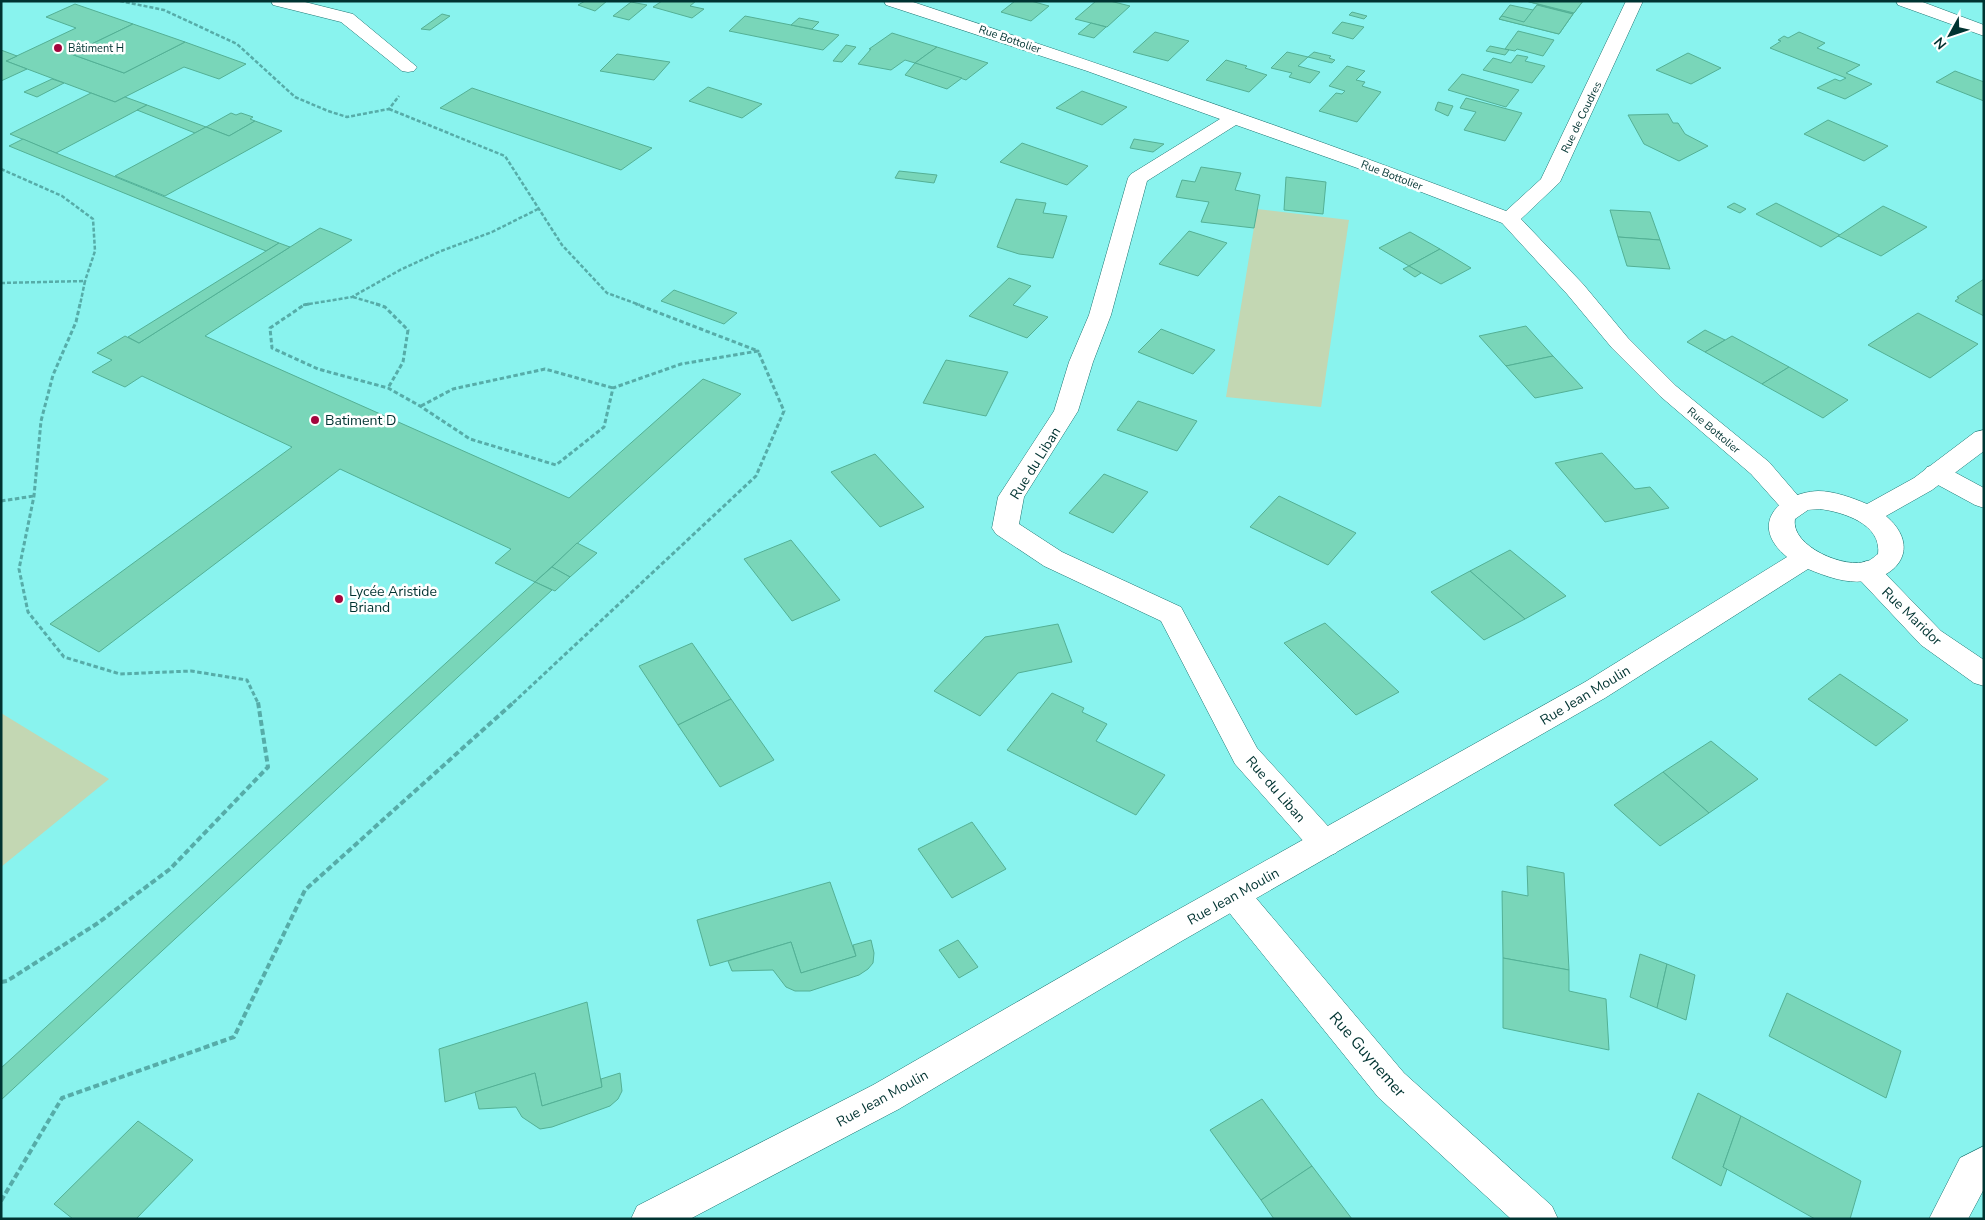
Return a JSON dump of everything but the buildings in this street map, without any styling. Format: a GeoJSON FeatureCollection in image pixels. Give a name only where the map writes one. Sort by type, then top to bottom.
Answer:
{"type":"FeatureCollection","features":[{"type":"Feature","properties":{"kind":"street"},"geometry":{"type":"LineString","coordinates":[[279,1],[346,18],[408,67]]}},
{"type":"Feature","properties":{"kind":"street","name":"Rue Bottolier"},"geometry":{"type":"LineString","coordinates":[[892,1],[1093,67],[1384,171],[1508,219],[1575,289],[1620,343],[1668,391],[1760,468],[1793,505]]}},
{"type":"Feature","properties":{"kind":"street","name":"Rue de Coudres"},"geometry":{"type":"LineString","coordinates":[[1508,219],[1550,182],[1635,1]]}},
{"type":"Feature","properties":{"kind":"street"},"geometry":{"type":"LineString","coordinates":[[1904,1],[1984,31]]}},
{"type":"Feature","properties":{"kind":"street","name":"Rue du Liban"},"geometry":{"type":"LineString","coordinates":[[1234,118],[1138,178],[1100,315],[1081,362],[1066,411],[1011,497],[1005,528],[1053,559],[1171,614],[1246,756],[1325,844]]}},
{"type":"Feature","properties":{"kind":"street"},"geometry":{"type":"LineString","coordinates":[[1867,515],[1923,484],[1984,438]]}},
{"type":"Feature","properties":{"kind":"street"},"geometry":{"type":"LineString","coordinates":[[1936,473],[1984,499]]}},
{"type":"Feature","properties":{"kind":"street"},"geometry":{"type":"LineString","coordinates":[[1805,501],[1836,502],[1867,515],[1889,537],[1892,549],[1889,559],[1881,567],[1867,571],[1837,570],[1806,557],[1792,546],[1784,534],[1781,523],[1785,513],[1793,505],[1805,501]]}},
{"type":"Feature","properties":{"kind":"street","name":"Rue Jean Moulin"},"geometry":{"type":"LineString","coordinates":[[650,1219],[757,1166],[886,1097],[1234,895],[1595,690],[1806,557]]}},
{"type":"Feature","properties":{"kind":"street","name":"Rue Maridor"},"geometry":{"type":"LineString","coordinates":[[1867,571],[1931,638],[1984,675]]}},
{"type":"Feature","properties":{"kind":"street","name":"Rue Guynemer"},"geometry":{"type":"LineString","coordinates":[[1234,895],[1391,1084],[1539,1219]]}},
{"type":"Feature","properties":{"kind":"street"},"geometry":{"type":"LineString","coordinates":[[1948,1219],[1974,1171],[1984,1164]]}},
{"type":"Feature","properties":{"kind":"path"},"geometry":{"type":"LineString","coordinates":[[1,1201],[62,1098],[234,1037],[305,890],[518,698],[756,476],[784,411],[758,351],[607,293],[562,245],[505,156],[389,109],[347,117],[328,112],[295,97],[237,44],[164,10],[120,1]]}},
{"type":"Feature","properties":{"kind":"path"},"geometry":{"type":"LineString","coordinates":[[389,109],[403,92],[408,67]]}},
{"type":"Feature","properties":{"kind":"path"},"geometry":{"type":"LineString","coordinates":[[1,170],[62,196],[93,218],[95,251],[85,281],[76,322],[54,375],[41,421],[34,496],[19,569],[28,612],[64,657],[120,674],[191,671],[247,680],[259,704],[268,767],[170,869],[98,923],[7,982],[1,982]]}},
{"type":"Feature","properties":{"kind":"path"},"geometry":{"type":"LineString","coordinates":[[538,209],[492,232],[441,251],[400,270],[352,297],[304,305],[270,328],[272,348],[318,369],[388,388],[420,406],[470,440],[556,465],[604,427],[613,388]]}},
{"type":"Feature","properties":{"kind":"path"},"geometry":{"type":"LineString","coordinates":[[1,283],[85,281]]}},
{"type":"Feature","properties":{"kind":"path"},"geometry":{"type":"LineString","coordinates":[[352,297],[385,307],[408,330],[403,362],[388,388]]}},
{"type":"Feature","properties":{"kind":"path"},"geometry":{"type":"LineString","coordinates":[[420,406],[454,389],[545,369],[613,388],[681,364],[758,351]]}},
{"type":"Feature","properties":{"kind":"path"},"geometry":{"type":"LineString","coordinates":[[1,501],[34,496]]}},
{"type":"Feature","properties":{"kind":"green space"},"geometry":{"type":"Polygon","coordinates":[[[1257,209],[1349,220],[1321,407],[1226,397],[1257,209]]]}},
{"type":"Feature","properties":{"kind":"green space"},"geometry":{"type":"Polygon","coordinates":[[[1,713],[109,779],[1,867],[1,713]]]}},
{"type":"Feature","properties":{"kind":"place","name":"Bâtiment H"},"geometry":{"type":"Point","coordinates":[58,48]}},
{"type":"Feature","properties":{"kind":"place","name":"Batiment D"},"geometry":{"type":"Point","coordinates":[315,420]}},
{"type":"Feature","properties":{"kind":"place","name":"Lycée Aristide Briand"},"geometry":{"type":"Point","coordinates":[339,599]}}]}
